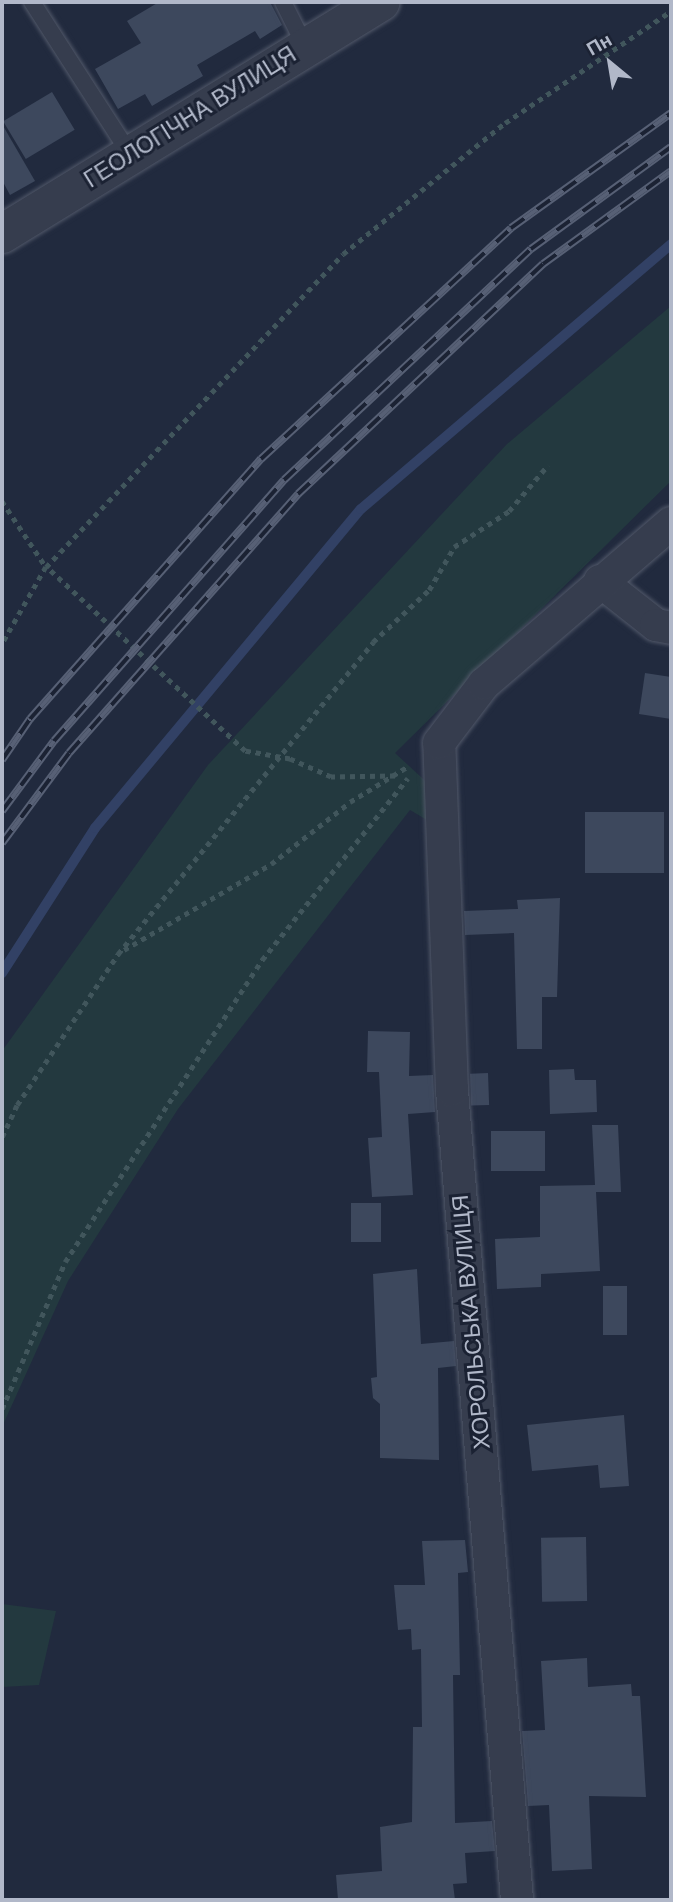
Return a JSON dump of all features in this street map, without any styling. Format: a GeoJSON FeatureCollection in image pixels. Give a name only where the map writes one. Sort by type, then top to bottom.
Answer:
{"type":"FeatureCollection","features":[{"type":"Feature","properties":{"kind":"street","name":"ГЕОЛОГІЧНА ВУЛИЦЯ"},"geometry":{"type":"LineString","coordinates":[[2,234],[380,2]]}},
{"type":"Feature","properties":{"kind":"street"},"geometry":{"type":"LineString","coordinates":[[439,743],[484,684],[600,581],[671,523]]}},
{"type":"Feature","properties":{"kind":"street"},"geometry":{"type":"LineString","coordinates":[[600,581],[656,625],[671,628]]}},
{"type":"Feature","properties":{"kind":"street","name":"ХОРОЛЬСЬКА ВУЛИЦЯ"},"geometry":{"type":"LineString","coordinates":[[439,743],[452,1090],[517,1900]]}},
{"type":"Feature","properties":{"kind":"lane"},"geometry":{"type":"LineString","coordinates":[[32,2],[130,154]]}},
{"type":"Feature","properties":{"kind":"lane"},"geometry":{"type":"LineString","coordinates":[[283,2],[305,46]]}},
{"type":"Feature","properties":{"kind":"path"},"geometry":{"type":"LineString","coordinates":[[2,644],[46,567],[343,254],[505,123],[671,11]]}},
{"type":"Feature","properties":{"kind":"path"},"geometry":{"type":"LineString","coordinates":[[2,1137],[17,1105],[118,954],[282,758],[373,642],[429,590],[454,547],[509,511],[548,465]]}},
{"type":"Feature","properties":{"kind":"path"},"geometry":{"type":"LineString","coordinates":[[2,502],[46,567],[245,751],[282,758],[331,777],[395,776]]}},
{"type":"Feature","properties":{"kind":"path"},"geometry":{"type":"LineString","coordinates":[[118,954],[271,864],[350,803],[395,776],[439,743]]}},
{"type":"Feature","properties":{"kind":"path"},"geometry":{"type":"LineString","coordinates":[[2,1409],[65,1262],[262,960],[369,821],[439,743]]}},
{"type":"Feature","properties":{"kind":"green space"},"geometry":{"type":"Polygon","coordinates":[[[671,306],[671,481],[395,753],[433,788],[432,823],[410,810],[178,1109],[68,1281],[2,1427],[2,1051],[208,765],[507,444],[671,306]]]}},
{"type":"Feature","properties":{"kind":"green space"},"geometry":{"type":"Polygon","coordinates":[[[2,1604],[56,1611],[39,1685],[2,1687],[2,1604]]]}},
{"type":"Feature","properties":{"kind":"building"},"geometry":{"type":"Polygon","coordinates":[[[159,2],[270,2],[282,25],[260,39],[255,31],[197,65],[203,76],[152,106],[145,94],[118,109],[95,69],[141,43],[127,21],[159,2]]]}},
{"type":"Feature","properties":{"kind":"building"},"geometry":{"type":"Polygon","coordinates":[[[52,92],[75,130],[26,159],[3,121],[52,92]]]}},
{"type":"Feature","properties":{"kind":"building"},"geometry":{"type":"Polygon","coordinates":[[[2,124],[35,181],[10,195],[2,180],[2,124]]]}},
{"type":"Feature","properties":{"kind":"building"},"geometry":{"type":"Polygon","coordinates":[[[645,673],[671,677],[671,719],[639,714],[645,673]]]}},
{"type":"Feature","properties":{"kind":"building"},"geometry":{"type":"Polygon","coordinates":[[[585,812],[664,812],[664,873],[585,873],[585,812]]]}},
{"type":"Feature","properties":{"kind":"building"},"geometry":{"type":"Polygon","coordinates":[[[560,898],[557,997],[542,997],[542,1049],[517,1049],[514,933],[465,935],[464,911],[518,909],[517,900],[560,898]]]}},
{"type":"Feature","properties":{"kind":"building"},"geometry":{"type":"Polygon","coordinates":[[[368,1031],[410,1032],[409,1076],[433,1075],[435,1112],[408,1114],[413,1195],[372,1197],[368,1138],[382,1137],[379,1072],[367,1072],[368,1031]]]}},
{"type":"Feature","properties":{"kind":"building"},"geometry":{"type":"Polygon","coordinates":[[[574,1069],[575,1080],[596,1080],[597,1112],[550,1114],[549,1070],[574,1069]]]}},
{"type":"Feature","properties":{"kind":"building"},"geometry":{"type":"Polygon","coordinates":[[[488,1073],[489,1105],[471,1106],[470,1074],[488,1073]]]}},
{"type":"Feature","properties":{"kind":"building"},"geometry":{"type":"Polygon","coordinates":[[[592,1125],[618,1125],[621,1192],[596,1192],[600,1271],[541,1274],[541,1287],[497,1289],[495,1239],[540,1237],[540,1186],[595,1185],[592,1125]]]}},
{"type":"Feature","properties":{"kind":"building"},"geometry":{"type":"Polygon","coordinates":[[[491,1131],[545,1131],[545,1171],[491,1171],[491,1131]]]}},
{"type":"Feature","properties":{"kind":"building"},"geometry":{"type":"Polygon","coordinates":[[[351,1203],[381,1203],[381,1242],[351,1242],[351,1203]]]}},
{"type":"Feature","properties":{"kind":"building"},"geometry":{"type":"Polygon","coordinates":[[[417,1269],[421,1344],[454,1341],[456,1366],[438,1368],[439,1460],[380,1458],[380,1404],[373,1398],[371,1378],[377,1377],[373,1274],[417,1269]]]}},
{"type":"Feature","properties":{"kind":"building"},"geometry":{"type":"Polygon","coordinates":[[[603,1286],[627,1286],[627,1335],[603,1335],[603,1286]]]}},
{"type":"Feature","properties":{"kind":"building"},"geometry":{"type":"Polygon","coordinates":[[[624,1415],[629,1486],[600,1488],[598,1465],[532,1471],[527,1425],[624,1415]]]}},
{"type":"Feature","properties":{"kind":"building"},"geometry":{"type":"Polygon","coordinates":[[[586,1537],[587,1601],[542,1602],[541,1538],[586,1537]]]}},
{"type":"Feature","properties":{"kind":"building"},"geometry":{"type":"Polygon","coordinates":[[[465,1540],[468,1572],[458,1573],[460,1675],[453,1675],[455,1823],[492,1821],[495,1851],[465,1853],[467,1883],[453,1884],[455,1900],[338,1900],[336,1875],[382,1871],[380,1827],[412,1822],[413,1727],[422,1727],[421,1649],[412,1650],[411,1629],[398,1630],[394,1585],[425,1585],[422,1541],[465,1540]]]}},
{"type":"Feature","properties":{"kind":"building"},"geometry":{"type":"Polygon","coordinates":[[[587,1658],[588,1687],[631,1684],[632,1696],[640,1696],[646,1797],[589,1796],[592,1869],[552,1871],[549,1805],[528,1806],[522,1731],[545,1730],[541,1661],[587,1658]]]}},
{"type":"Feature","properties":{"kind":"waterway"},"geometry":{"type":"LineString","coordinates":[[2,973],[95,828],[361,509],[671,244]]}},
{"type":"Feature","properties":{"kind":"railway"},"geometry":{"type":"LineString","coordinates":[[2,760],[30,719],[261,459],[511,228],[671,113]]}},
{"type":"Feature","properties":{"kind":"railway"},"geometry":{"type":"LineString","coordinates":[[2,811],[54,741],[284,480],[531,249],[671,147]]}},
{"type":"Feature","properties":{"kind":"railway"},"geometry":{"type":"LineString","coordinates":[[2,843],[69,753],[298,494],[543,264],[671,171]]}}]}
